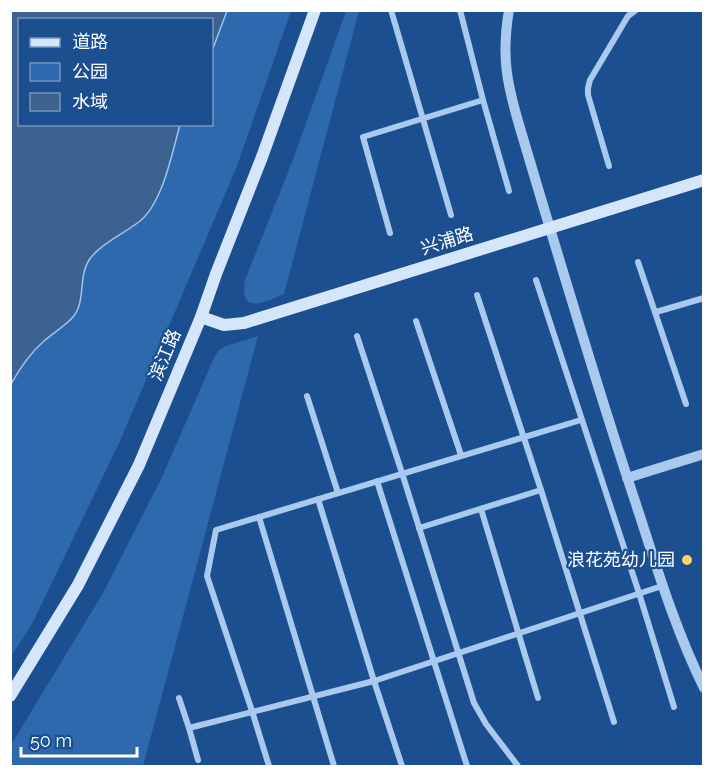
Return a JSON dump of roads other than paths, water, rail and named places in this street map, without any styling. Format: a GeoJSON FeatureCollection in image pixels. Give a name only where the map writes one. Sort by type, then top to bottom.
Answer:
{"type":"FeatureCollection","features":[{"type":"Feature","properties":{"kind":"main road","name":"滨江路"},"geometry":{"type":"LineString","coordinates":[[10,696],[78,585],[139,465],[201,317],[315,10]]}},
{"type":"Feature","properties":{"kind":"main road","name":"兴浦路"},"geometry":{"type":"LineString","coordinates":[[201,317],[224,325],[244,323],[704,180]]}},
{"type":"Feature","properties":{"kind":"street"},"geometry":{"type":"LineString","coordinates":[[391,10],[451,215]]}},
{"type":"Feature","properties":{"kind":"street"},"geometry":{"type":"LineString","coordinates":[[460,10],[509,191]]}},
{"type":"Feature","properties":{"kind":"street"},"geometry":{"type":"LineString","coordinates":[[509,10],[505,34],[505,64],[509,91],[662,586],[690,660],[704,688]]}},
{"type":"Feature","properties":{"kind":"street"},"geometry":{"type":"LineString","coordinates":[[609,166],[588,87],[628,16],[636,10]]}},
{"type":"Feature","properties":{"kind":"street"},"geometry":{"type":"LineString","coordinates":[[390,233],[363,137],[483,100]]}},
{"type":"Feature","properties":{"kind":"street"},"geometry":{"type":"LineString","coordinates":[[638,262],[686,404]]}},
{"type":"Feature","properties":{"kind":"street"},"geometry":{"type":"LineString","coordinates":[[536,280],[639,593],[674,708]]}},
{"type":"Feature","properties":{"kind":"street"},"geometry":{"type":"LineString","coordinates":[[477,294],[614,722]]}},
{"type":"Feature","properties":{"kind":"street"},"geometry":{"type":"LineString","coordinates":[[656,312],[704,298]]}},
{"type":"Feature","properties":{"kind":"street"},"geometry":{"type":"LineString","coordinates":[[416,321],[461,455]]}},
{"type":"Feature","properties":{"kind":"street"},"geometry":{"type":"LineString","coordinates":[[357,336],[474,703],[518,766]]}},
{"type":"Feature","properties":{"kind":"street"},"geometry":{"type":"LineString","coordinates":[[307,396],[338,493]]}},
{"type":"Feature","properties":{"kind":"street"},"geometry":{"type":"LineString","coordinates":[[268,766],[207,576],[216,530],[581,420]]}},
{"type":"Feature","properties":{"kind":"street"},"geometry":{"type":"LineString","coordinates":[[627,478],[704,454]]}},
{"type":"Feature","properties":{"kind":"street"},"geometry":{"type":"LineString","coordinates":[[377,481],[467,766]]}},
{"type":"Feature","properties":{"kind":"street"},"geometry":{"type":"LineString","coordinates":[[419,528],[541,490]]}},
{"type":"Feature","properties":{"kind":"street"},"geometry":{"type":"LineString","coordinates":[[318,499],[402,766]]}},
{"type":"Feature","properties":{"kind":"street"},"geometry":{"type":"LineString","coordinates":[[481,509],[538,698]]}},
{"type":"Feature","properties":{"kind":"street"},"geometry":{"type":"LineString","coordinates":[[259,517],[334,766]]}},
{"type":"Feature","properties":{"kind":"street"},"geometry":{"type":"LineString","coordinates":[[189,728],[374,681],[662,586]]}},
{"type":"Feature","properties":{"kind":"street"},"geometry":{"type":"LineString","coordinates":[[179,698],[198,760]]}},
{"type":"Feature","properties":{"kind":"water"},"geometry":{"type":"Polygon","coordinates":[[[11,10],[227,11],[213,48],[213,18],[18,18],[18,126],[180,126],[161,190],[148,213],[106,244],[89,260],[77,311],[70,320],[34,351],[11,384],[11,10]]]}},
{"type":"Feature","properties":{"kind":"place","name":"浪花苑幼儿园"},"geometry":{"type":"Point","coordinates":[687,560]}}]}
